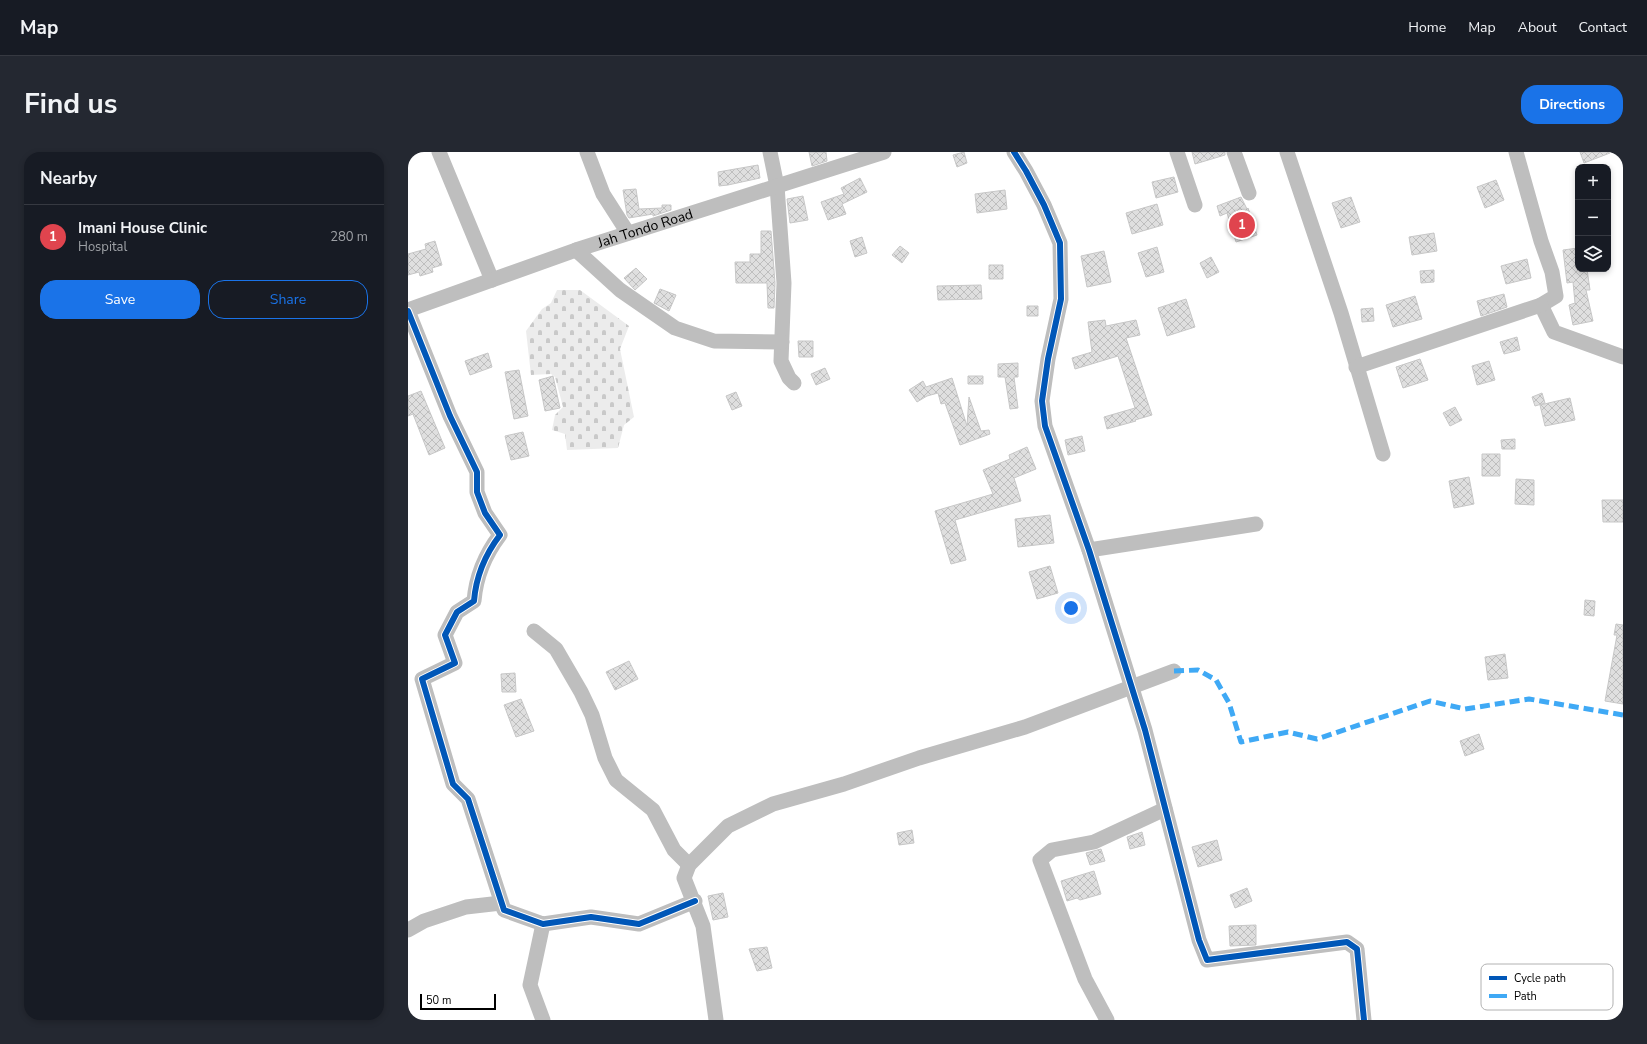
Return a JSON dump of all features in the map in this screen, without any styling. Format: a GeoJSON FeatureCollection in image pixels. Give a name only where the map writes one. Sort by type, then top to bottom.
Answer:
{"type":"FeatureCollection","features":[{"type":"Feature","properties":{"kind":"street"},"geometry":{"type":"LineString","coordinates":[[439,152],[492,280]]}},
{"type":"Feature","properties":{"kind":"street"},"geometry":{"type":"LineString","coordinates":[[587,152],[603,194],[628,233]]}},
{"type":"Feature","properties":{"kind":"street"},"geometry":{"type":"LineString","coordinates":[[770,152],[777,186],[784,283],[781,361],[789,378],[794,383]]}},
{"type":"Feature","properties":{"kind":"street"},"geometry":{"type":"LineString","coordinates":[[1014,152],[1044,205],[1060,243],[1061,299],[1048,359],[1042,401],[1045,426],[1089,550],[1145,730],[1199,940],[1207,960],[1347,942],[1357,948],[1364,1020]]}},
{"type":"Feature","properties":{"kind":"street"},"geometry":{"type":"LineString","coordinates":[[1177,152],[1195,206]]}},
{"type":"Feature","properties":{"kind":"street"},"geometry":{"type":"LineString","coordinates":[[1234,152],[1249,193]]}},
{"type":"Feature","properties":{"kind":"street"},"geometry":{"type":"LineString","coordinates":[[1287,152],[1341,313],[1383,454]]}},
{"type":"Feature","properties":{"kind":"street"},"geometry":{"type":"LineString","coordinates":[[1356,367],[1541,305],[1556,296],[1552,272],[1541,241],[1516,152]]}},
{"type":"Feature","properties":{"kind":"street","name":"Jah Tondo Road"},"geometry":{"type":"LineString","coordinates":[[408,311],[576,250],[777,186],[874,153]]}},
{"type":"Feature","properties":{"kind":"street"},"geometry":{"type":"LineString","coordinates":[[576,250],[620,290],[675,328],[714,341],[782,342]]}},
{"type":"Feature","properties":{"kind":"street"},"geometry":{"type":"LineString","coordinates":[[1541,305],[1554,332],[1623,357]]}},
{"type":"Feature","properties":{"kind":"street"},"geometry":{"type":"LineString","coordinates":[[408,311],[450,416],[477,472],[477,492],[485,513],[500,535],[488,551],[476,583],[474,601],[457,612],[445,635],[455,663],[422,679],[453,784],[468,799],[504,910],[543,924],[591,917],[639,924],[695,901]]}},
{"type":"Feature","properties":{"kind":"street"},"geometry":{"type":"LineString","coordinates":[[1089,550],[1256,524]]}},
{"type":"Feature","properties":{"kind":"street"},"geometry":{"type":"LineString","coordinates":[[534,631],[556,649],[581,692],[592,715],[605,758],[616,780],[653,810],[674,850],[689,865]]}},
{"type":"Feature","properties":{"kind":"street"},"geometry":{"type":"LineString","coordinates":[[716,1020],[704,926],[695,901],[684,878],[689,865],[728,826],[773,804],[844,784],[919,758],[1025,727],[1174,671]]}},
{"type":"Feature","properties":{"kind":"street"},"geometry":{"type":"LineString","coordinates":[[1107,1020],[1085,979],[1040,860],[1052,850],[1094,842],[1165,809]]}},
{"type":"Feature","properties":{"kind":"street"},"geometry":{"type":"LineString","coordinates":[[408,930],[424,921],[466,907],[501,903]]}},
{"type":"Feature","properties":{"kind":"street"},"geometry":{"type":"LineString","coordinates":[[543,924],[530,985],[543,1020]]}},
{"type":"Feature","properties":{"kind":"green space"},"geometry":{"type":"Polygon","coordinates":[[[557,290],[580,290],[629,326],[620,349],[634,417],[624,425],[618,448],[567,450],[565,434],[552,430],[555,415],[563,407],[555,377],[551,374],[531,375],[526,331],[542,309],[551,303],[557,290]]]}},
{"type":"Feature","properties":{"kind":"building"},"geometry":{"type":"Polygon","coordinates":[[[809,152],[826,152],[827,161],[812,166],[809,152]]]}},
{"type":"Feature","properties":{"kind":"building"},"geometry":{"type":"Polygon","coordinates":[[[964,152],[967,163],[957,167],[953,155],[964,152]]]}},
{"type":"Feature","properties":{"kind":"building"},"geometry":{"type":"Polygon","coordinates":[[[1192,152],[1225,152],[1225,155],[1195,164],[1192,152]]]}},
{"type":"Feature","properties":{"kind":"building"},"geometry":{"type":"Polygon","coordinates":[[[1580,152],[1610,152],[1610,153],[1584,163],[1580,152]]]}},
{"type":"Feature","properties":{"kind":"building"},"geometry":{"type":"Polygon","coordinates":[[[758,165],[760,178],[719,186],[718,172],[758,165]]]}},
{"type":"Feature","properties":{"kind":"building"},"geometry":{"type":"Polygon","coordinates":[[[1174,177],[1178,192],[1156,198],[1152,182],[1174,177]]]}},
{"type":"Feature","properties":{"kind":"building"},"geometry":{"type":"Polygon","coordinates":[[[860,178],[867,192],[842,204],[846,214],[828,220],[821,202],[844,194],[841,188],[860,178]]]}},
{"type":"Feature","properties":{"kind":"building"},"geometry":{"type":"Polygon","coordinates":[[[1496,180],[1504,200],[1485,208],[1477,187],[1496,180]]]}},
{"type":"Feature","properties":{"kind":"building"},"geometry":{"type":"Polygon","coordinates":[[[636,189],[639,209],[662,208],[662,205],[671,205],[671,210],[653,216],[653,214],[629,218],[627,215],[623,190],[636,189]]]}},
{"type":"Feature","properties":{"kind":"building"},"geometry":{"type":"Polygon","coordinates":[[[1005,190],[1007,209],[977,213],[975,194],[1005,190]]]}},
{"type":"Feature","properties":{"kind":"building"},"geometry":{"type":"Polygon","coordinates":[[[803,196],[808,220],[790,223],[787,199],[803,196]]]}},
{"type":"Feature","properties":{"kind":"building"},"geometry":{"type":"Polygon","coordinates":[[[1241,197],[1247,209],[1248,208],[1257,235],[1236,242],[1227,213],[1220,216],[1217,206],[1241,197]]]}},
{"type":"Feature","properties":{"kind":"building"},"geometry":{"type":"Polygon","coordinates":[[[1351,197],[1360,222],[1341,228],[1332,203],[1351,197]]]}},
{"type":"Feature","properties":{"kind":"building"},"geometry":{"type":"Polygon","coordinates":[[[1157,204],[1163,225],[1132,234],[1126,213],[1157,204]]]}},
{"type":"Feature","properties":{"kind":"building"},"geometry":{"type":"Polygon","coordinates":[[[761,231],[771,231],[775,283],[774,308],[768,308],[767,283],[736,283],[735,262],[750,262],[750,254],[761,254],[761,231]]]}},
{"type":"Feature","properties":{"kind":"building"},"geometry":{"type":"Polygon","coordinates":[[[1434,233],[1437,251],[1412,255],[1409,237],[1434,233]]]}},
{"type":"Feature","properties":{"kind":"building"},"geometry":{"type":"Polygon","coordinates":[[[862,237],[867,253],[855,257],[850,241],[862,237]]]}},
{"type":"Feature","properties":{"kind":"building"},"geometry":{"type":"Polygon","coordinates":[[[435,241],[442,265],[432,268],[433,272],[420,276],[419,272],[408,275],[408,254],[426,249],[425,244],[435,241]]]}},
{"type":"Feature","properties":{"kind":"building"},"geometry":{"type":"Polygon","coordinates":[[[900,246],[909,253],[902,263],[892,255],[900,246]]]}},
{"type":"Feature","properties":{"kind":"building"},"geometry":{"type":"Polygon","coordinates":[[[1157,247],[1164,272],[1146,277],[1138,253],[1157,247]]]}},
{"type":"Feature","properties":{"kind":"building"},"geometry":{"type":"Polygon","coordinates":[[[1575,248],[1575,272],[1587,272],[1590,290],[1586,290],[1593,321],[1573,325],[1569,305],[1575,303],[1573,282],[1567,283],[1563,250],[1575,248]]]}},
{"type":"Feature","properties":{"kind":"building"},"geometry":{"type":"Polygon","coordinates":[[[1104,251],[1111,282],[1087,287],[1081,256],[1104,251]]]}},
{"type":"Feature","properties":{"kind":"building"},"geometry":{"type":"Polygon","coordinates":[[[1211,257],[1219,272],[1207,278],[1200,263],[1211,257]]]}},
{"type":"Feature","properties":{"kind":"building"},"geometry":{"type":"Polygon","coordinates":[[[1527,259],[1531,278],[1506,284],[1501,266],[1527,259]]]}},
{"type":"Feature","properties":{"kind":"building"},"geometry":{"type":"Polygon","coordinates":[[[989,265],[1003,265],[1003,279],[989,279],[989,265]]]}},
{"type":"Feature","properties":{"kind":"building"},"geometry":{"type":"Polygon","coordinates":[[[636,268],[647,279],[635,290],[624,278],[636,268]]]}},
{"type":"Feature","properties":{"kind":"building"},"geometry":{"type":"Polygon","coordinates":[[[1434,270],[1434,282],[1421,283],[1420,271],[1434,270]]]}},
{"type":"Feature","properties":{"kind":"building"},"geometry":{"type":"Polygon","coordinates":[[[981,285],[982,299],[938,300],[937,286],[981,285]]]}},
{"type":"Feature","properties":{"kind":"building"},"geometry":{"type":"Polygon","coordinates":[[[660,289],[676,295],[669,311],[654,303],[660,289]]]}},
{"type":"Feature","properties":{"kind":"building"},"geometry":{"type":"Polygon","coordinates":[[[1504,294],[1507,307],[1481,316],[1477,301],[1504,294]]]}},
{"type":"Feature","properties":{"kind":"building"},"geometry":{"type":"Polygon","coordinates":[[[1415,296],[1422,319],[1393,327],[1386,305],[1415,296]]]}},
{"type":"Feature","properties":{"kind":"building"},"geometry":{"type":"Polygon","coordinates":[[[1186,299],[1195,327],[1167,336],[1158,308],[1186,299]]]}},
{"type":"Feature","properties":{"kind":"building"},"geometry":{"type":"Polygon","coordinates":[[[1027,306],[1038,306],[1038,316],[1027,316],[1027,306]]]}},
{"type":"Feature","properties":{"kind":"building"},"geometry":{"type":"Polygon","coordinates":[[[1373,308],[1374,321],[1362,322],[1361,309],[1373,308]]]}},
{"type":"Feature","properties":{"kind":"building"},"geometry":{"type":"Polygon","coordinates":[[[1105,320],[1106,326],[1136,320],[1140,335],[1126,338],[1152,415],[1107,429],[1104,417],[1135,408],[1118,356],[1075,369],[1072,358],[1092,352],[1088,322],[1105,320]]]}},
{"type":"Feature","properties":{"kind":"building"},"geometry":{"type":"Polygon","coordinates":[[[1517,337],[1520,350],[1504,354],[1500,342],[1517,337]]]}},
{"type":"Feature","properties":{"kind":"building"},"geometry":{"type":"Polygon","coordinates":[[[798,341],[813,341],[813,357],[799,357],[798,341]]]}},
{"type":"Feature","properties":{"kind":"building"},"geometry":{"type":"Polygon","coordinates":[[[488,353],[492,367],[470,375],[465,361],[488,353]]]}},
{"type":"Feature","properties":{"kind":"building"},"geometry":{"type":"Polygon","coordinates":[[[1420,359],[1428,380],[1403,388],[1396,367],[1420,359]]]}},
{"type":"Feature","properties":{"kind":"building"},"geometry":{"type":"Polygon","coordinates":[[[1489,361],[1495,380],[1477,385],[1472,366],[1489,361]]]}},
{"type":"Feature","properties":{"kind":"building"},"geometry":{"type":"Polygon","coordinates":[[[1018,363],[1018,377],[1014,377],[1018,408],[1010,409],[1005,377],[998,377],[998,364],[1018,363]]]}},
{"type":"Feature","properties":{"kind":"building"},"geometry":{"type":"Polygon","coordinates":[[[825,368],[830,379],[816,385],[811,374],[825,368]]]}},
{"type":"Feature","properties":{"kind":"building"},"geometry":{"type":"Polygon","coordinates":[[[519,370],[528,416],[514,419],[505,372],[519,370]]]}},
{"type":"Feature","properties":{"kind":"building"},"geometry":{"type":"Polygon","coordinates":[[[553,376],[560,408],[545,411],[539,380],[553,376]]]}},
{"type":"Feature","properties":{"kind":"building"},"geometry":{"type":"Polygon","coordinates":[[[968,376],[983,376],[983,384],[968,384],[968,376]]]}},
{"type":"Feature","properties":{"kind":"building"},"geometry":{"type":"Polygon","coordinates":[[[952,378],[967,426],[969,397],[981,431],[989,430],[990,434],[960,445],[945,403],[941,404],[938,393],[927,396],[917,402],[909,390],[923,381],[926,387],[952,378]]]}},
{"type":"Feature","properties":{"kind":"building"},"geometry":{"type":"Polygon","coordinates":[[[421,391],[445,448],[429,455],[413,414],[408,416],[408,396],[421,391]]]}},
{"type":"Feature","properties":{"kind":"building"},"geometry":{"type":"Polygon","coordinates":[[[736,392],[742,406],[732,410],[726,396],[736,392]]]}},
{"type":"Feature","properties":{"kind":"building"},"geometry":{"type":"Polygon","coordinates":[[[1542,393],[1545,403],[1535,406],[1532,397],[1542,393]]]}},
{"type":"Feature","properties":{"kind":"building"},"geometry":{"type":"Polygon","coordinates":[[[1570,398],[1575,420],[1545,426],[1540,405],[1570,398]]]}},
{"type":"Feature","properties":{"kind":"building"},"geometry":{"type":"Polygon","coordinates":[[[1455,407],[1462,420],[1450,426],[1443,413],[1455,407]]]}},
{"type":"Feature","properties":{"kind":"building"},"geometry":{"type":"Polygon","coordinates":[[[523,432],[529,456],[511,460],[505,436],[523,432]]]}},
{"type":"Feature","properties":{"kind":"building"},"geometry":{"type":"Polygon","coordinates":[[[1082,436],[1085,451],[1068,455],[1065,440],[1082,436]]]}},
{"type":"Feature","properties":{"kind":"building"},"geometry":{"type":"Polygon","coordinates":[[[1515,439],[1515,449],[1502,449],[1501,440],[1515,439]]]}},
{"type":"Feature","properties":{"kind":"building"},"geometry":{"type":"Polygon","coordinates":[[[1027,447],[1036,469],[1014,478],[1021,501],[955,520],[966,560],[951,564],[935,511],[993,494],[983,470],[1010,459],[1009,455],[1027,447]]]}},
{"type":"Feature","properties":{"kind":"building"},"geometry":{"type":"Polygon","coordinates":[[[1482,454],[1500,454],[1500,476],[1482,476],[1482,454]]]}},
{"type":"Feature","properties":{"kind":"building"},"geometry":{"type":"Polygon","coordinates":[[[1469,477],[1474,504],[1454,508],[1449,481],[1469,477]]]}},
{"type":"Feature","properties":{"kind":"building"},"geometry":{"type":"Polygon","coordinates":[[[1516,479],[1534,480],[1534,505],[1515,504],[1516,479]]]}},
{"type":"Feature","properties":{"kind":"building"},"geometry":{"type":"Polygon","coordinates":[[[1602,500],[1623,500],[1623,522],[1603,522],[1602,500]]]}},
{"type":"Feature","properties":{"kind":"building"},"geometry":{"type":"Polygon","coordinates":[[[1050,515],[1054,543],[1018,547],[1015,519],[1050,515]]]}},
{"type":"Feature","properties":{"kind":"building"},"geometry":{"type":"Polygon","coordinates":[[[1050,566],[1058,593],[1037,599],[1029,572],[1050,566]]]}},
{"type":"Feature","properties":{"kind":"building"},"geometry":{"type":"Polygon","coordinates":[[[1585,600],[1595,601],[1594,616],[1584,615],[1585,600]]]}},
{"type":"Feature","properties":{"kind":"building"},"geometry":{"type":"Polygon","coordinates":[[[1616,624],[1623,625],[1623,704],[1605,701],[1617,635],[1614,635],[1616,624]]]}},
{"type":"Feature","properties":{"kind":"building"},"geometry":{"type":"Polygon","coordinates":[[[1505,654],[1508,678],[1488,680],[1485,657],[1505,654]]]}},
{"type":"Feature","properties":{"kind":"building"},"geometry":{"type":"Polygon","coordinates":[[[629,661],[638,679],[615,690],[606,672],[629,661]]]}},
{"type":"Feature","properties":{"kind":"building"},"geometry":{"type":"Polygon","coordinates":[[[515,673],[516,692],[502,692],[501,674],[515,673]]]}},
{"type":"Feature","properties":{"kind":"building"},"geometry":{"type":"Polygon","coordinates":[[[521,699],[534,731],[516,737],[504,705],[521,699]]]}},
{"type":"Feature","properties":{"kind":"building"},"geometry":{"type":"Polygon","coordinates":[[[1479,734],[1484,749],[1465,756],[1460,741],[1479,734]]]}},
{"type":"Feature","properties":{"kind":"building"},"geometry":{"type":"Polygon","coordinates":[[[912,830],[914,843],[899,845],[897,833],[912,830]]]}},
{"type":"Feature","properties":{"kind":"building"},"geometry":{"type":"Polygon","coordinates":[[[1142,832],[1145,845],[1130,849],[1127,837],[1142,832]]]}},
{"type":"Feature","properties":{"kind":"building"},"geometry":{"type":"Polygon","coordinates":[[[1217,840],[1222,860],[1198,867],[1192,847],[1217,840]]]}},
{"type":"Feature","properties":{"kind":"building"},"geometry":{"type":"Polygon","coordinates":[[[1101,849],[1105,861],[1090,865],[1086,853],[1101,849]]]}},
{"type":"Feature","properties":{"kind":"building"},"geometry":{"type":"Polygon","coordinates":[[[1094,871],[1101,894],[1080,900],[1077,898],[1067,901],[1061,881],[1094,871]]]}},
{"type":"Feature","properties":{"kind":"building"},"geometry":{"type":"Polygon","coordinates":[[[1247,888],[1252,901],[1235,908],[1230,895],[1247,888]]]}},
{"type":"Feature","properties":{"kind":"building"},"geometry":{"type":"Polygon","coordinates":[[[723,893],[728,917],[713,920],[708,896],[723,893]]]}},
{"type":"Feature","properties":{"kind":"building"},"geometry":{"type":"Polygon","coordinates":[[[1256,925],[1256,945],[1230,946],[1229,926],[1256,925]]]}},
{"type":"Feature","properties":{"kind":"building"},"geometry":{"type":"Polygon","coordinates":[[[767,947],[772,968],[757,971],[749,949],[767,947]]]}},
{"type":"Feature","properties":{"kind":"marked path"},"geometry":{"type":"LineString","coordinates":[[1174,671],[1198,670],[1216,680],[1229,703],[1241,742],[1288,732],[1317,739],[1430,701],[1465,709],[1529,699],[1623,715]]}},
{"type":"Feature","properties":{"kind":"cycle path"},"geometry":{"type":"LineString","coordinates":[[1014,152],[1044,205],[1060,243],[1061,299],[1048,359],[1042,401],[1045,426],[1089,550],[1145,730],[1199,940],[1207,960],[1347,942],[1357,949],[1364,1020]]}},
{"type":"Feature","properties":{"kind":"cycle path"},"geometry":{"type":"LineString","coordinates":[[408,311],[450,416],[477,472],[477,492],[485,513],[500,535],[489,551],[482,566],[474,601],[457,612],[445,635],[455,663],[422,679],[453,784],[468,799],[504,910],[543,924],[591,917],[639,924],[695,901]]}},
{"type":"Feature","properties":{"kind":"place","name":"Imani House Clinic"},"geometry":{"type":"Point","coordinates":[1242,225]}}]}
